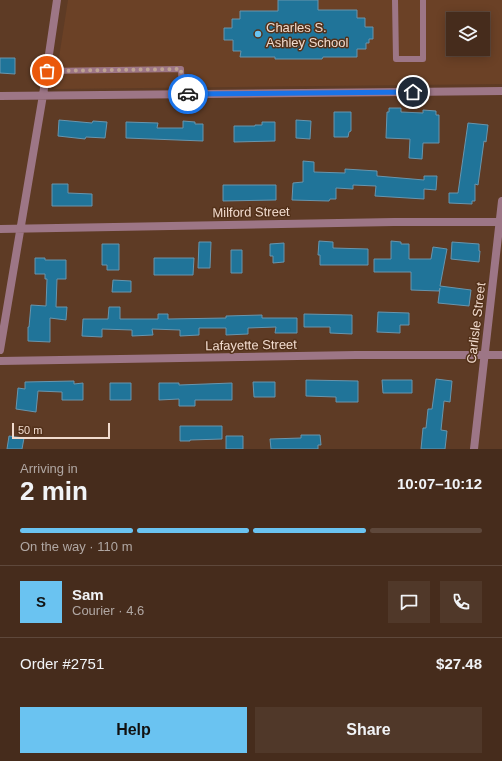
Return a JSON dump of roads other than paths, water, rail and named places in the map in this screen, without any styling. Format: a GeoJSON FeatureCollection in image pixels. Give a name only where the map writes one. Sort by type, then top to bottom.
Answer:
{"type":"FeatureCollection","features":[{"type":"Feature","properties":{"kind":"street"},"geometry":{"type":"LineString","coordinates":[[0,350],[47,71],[57,0]]}},
{"type":"Feature","properties":{"kind":"street"},"geometry":{"type":"LineString","coordinates":[[0,96],[502,91]]}},
{"type":"Feature","properties":{"kind":"street","name":"Carlisle Street"},"geometry":{"type":"LineString","coordinates":[[474,449],[501,222],[502,200]]}},
{"type":"Feature","properties":{"kind":"street","name":"Milford Street"},"geometry":{"type":"LineString","coordinates":[[0,229],[386,222],[501,222]]}},
{"type":"Feature","properties":{"kind":"street","name":"Lafayette Street"},"geometry":{"type":"LineString","coordinates":[[0,361],[356,355],[502,355]]}},
{"type":"Feature","properties":{"kind":"lane"},"geometry":{"type":"LineString","coordinates":[[395,0],[396,59],[423,59],[423,0]]}},
{"type":"Feature","properties":{"kind":"lane"},"geometry":{"type":"LineString","coordinates":[[47,71],[181,69],[182,94]]}},
{"type":"Feature","properties":{"kind":"place","name":"Charles S. Ashley School"},"geometry":{"type":"Point","coordinates":[258,34]}}]}
